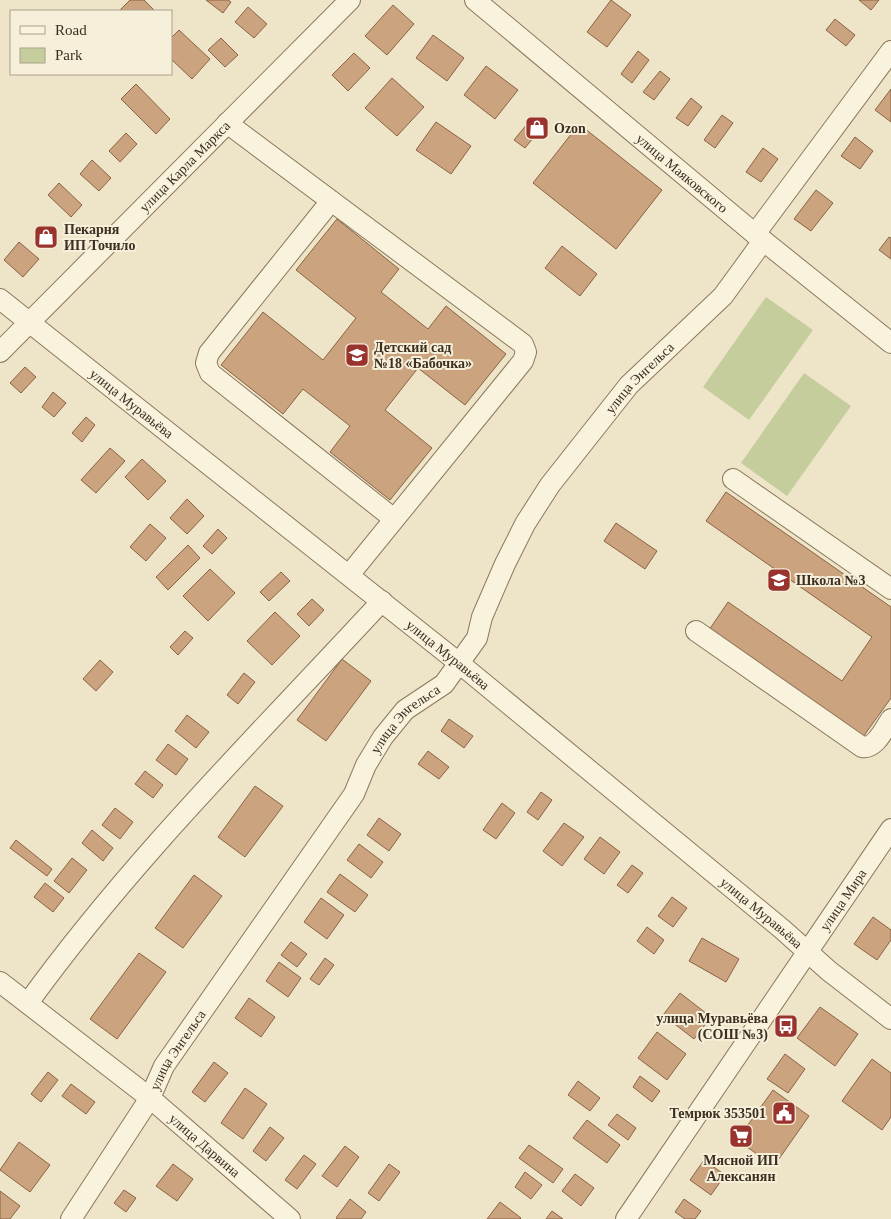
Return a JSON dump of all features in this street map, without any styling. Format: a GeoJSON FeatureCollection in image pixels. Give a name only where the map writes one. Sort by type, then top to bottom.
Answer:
{"type":"FeatureCollection","features":[{"type":"Feature","properties":{"kind":"street","name":"улица Карла Маркса"},"geometry":{"type":"LineString","coordinates":[[0,352],[350,0]]}},
{"type":"Feature","properties":{"kind":"street","name":"улица Маяковского"},"geometry":{"type":"LineString","coordinates":[[475,0],[759,238],[891,343]]}},
{"type":"Feature","properties":{"kind":"street","name":"улица Энгельса"},"geometry":{"type":"LineString","coordinates":[[71,1219],[150,1098],[164,1066],[354,794],[366,766],[382,737],[405,710],[444,684],[477,638],[482,617],[505,564],[525,524],[550,485],[629,385],[723,296],[759,238],[891,51]]}},
{"type":"Feature","properties":{"kind":"street"},"geometry":{"type":"LineString","coordinates":[[227,124],[523,344],[526,352],[523,361],[349,575]]}},
{"type":"Feature","properties":{"kind":"street"},"geometry":{"type":"LineString","coordinates":[[330,201],[209,353],[206,363],[210,373],[394,519]]}},
{"type":"Feature","properties":{"kind":"street","name":"улица Муравьёва"},"geometry":{"type":"LineString","coordinates":[[0,298],[459,663],[807,950],[829,971],[891,1020]]}},
{"type":"Feature","properties":{"kind":"street"},"geometry":{"type":"LineString","coordinates":[[733,480],[891,590]]}},
{"type":"Feature","properties":{"kind":"street"},"geometry":{"type":"LineString","coordinates":[[28,1004],[69,946],[139,864],[382,601]]}},
{"type":"Feature","properties":{"kind":"street"},"geometry":{"type":"LineString","coordinates":[[696,631],[862,747],[867,748],[873,744],[891,719]]}},
{"type":"Feature","properties":{"kind":"street","name":"улица Мира"},"geometry":{"type":"LineString","coordinates":[[626,1219],[891,829]]}},
{"type":"Feature","properties":{"kind":"street","name":"улица Дарвина"},"geometry":{"type":"LineString","coordinates":[[0,982],[150,1098],[290,1219]]}},
{"type":"Feature","properties":{"kind":"green space"},"geometry":{"type":"Polygon","coordinates":[[[766,297],[813,330],[749,420],[703,387],[766,297]]]}},
{"type":"Feature","properties":{"kind":"green space"},"geometry":{"type":"Polygon","coordinates":[[[804,373],[851,406],[787,496],[741,463],[804,373]]]}},
{"type":"Feature","properties":{"kind":"building"},"geometry":{"type":"Polygon","coordinates":[[[130,0],[144,0],[154,10],[120,10],[130,0]]]}},
{"type":"Feature","properties":{"kind":"building"},"geometry":{"type":"Polygon","coordinates":[[[206,0],[228,0],[231,2],[223,13],[206,0]]]}},
{"type":"Feature","properties":{"kind":"building"},"geometry":{"type":"Polygon","coordinates":[[[611,0],[631,15],[607,47],[587,32],[611,0]]]}},
{"type":"Feature","properties":{"kind":"building"},"geometry":{"type":"Polygon","coordinates":[[[859,0],[879,0],[871,10],[859,0]]]}},
{"type":"Feature","properties":{"kind":"building"},"geometry":{"type":"Polygon","coordinates":[[[393,5],[414,24],[387,55],[365,36],[393,5]]]}},
{"type":"Feature","properties":{"kind":"building"},"geometry":{"type":"Polygon","coordinates":[[[248,7],[267,24],[254,38],[235,22],[248,7]]]}},
{"type":"Feature","properties":{"kind":"building"},"geometry":{"type":"Polygon","coordinates":[[[835,19],[855,35],[846,46],[826,30],[835,19]]]}},
{"type":"Feature","properties":{"kind":"building"},"geometry":{"type":"Polygon","coordinates":[[[179,30],[210,59],[192,79],[172,60],[172,37],[179,30]]]}},
{"type":"Feature","properties":{"kind":"building"},"geometry":{"type":"Polygon","coordinates":[[[433,35],[464,58],[447,81],[416,58],[433,35]]]}},
{"type":"Feature","properties":{"kind":"building"},"geometry":{"type":"Polygon","coordinates":[[[221,38],[238,55],[225,67],[208,50],[221,38]]]}},
{"type":"Feature","properties":{"kind":"building"},"geometry":{"type":"Polygon","coordinates":[[[638,51],[649,60],[632,83],[621,74],[638,51]]]}},
{"type":"Feature","properties":{"kind":"building"},"geometry":{"type":"Polygon","coordinates":[[[354,53],[370,68],[348,91],[332,75],[354,53]]]}},
{"type":"Feature","properties":{"kind":"building"},"geometry":{"type":"Polygon","coordinates":[[[486,66],[518,90],[495,119],[464,95],[486,66]]]}},
{"type":"Feature","properties":{"kind":"building"},"geometry":{"type":"Polygon","coordinates":[[[660,71],[670,79],[654,100],[643,92],[660,71]]]}},
{"type":"Feature","properties":{"kind":"building"},"geometry":{"type":"Polygon","coordinates":[[[392,78],[424,107],[397,136],[365,108],[392,78]]]}},
{"type":"Feature","properties":{"kind":"building"},"geometry":{"type":"Polygon","coordinates":[[[136,84],[170,119],[156,134],[121,99],[136,84]]]}},
{"type":"Feature","properties":{"kind":"building"},"geometry":{"type":"Polygon","coordinates":[[[891,89],[891,122],[875,110],[891,89]]]}},
{"type":"Feature","properties":{"kind":"building"},"geometry":{"type":"Polygon","coordinates":[[[691,98],[702,107],[688,126],[676,118],[691,98]]]}},
{"type":"Feature","properties":{"kind":"building"},"geometry":{"type":"Polygon","coordinates":[[[722,115],[733,123],[715,148],[704,140],[722,115]]]}},
{"type":"Feature","properties":{"kind":"building"},"geometry":{"type":"Polygon","coordinates":[[[532,118],[542,127],[525,148],[514,140],[532,118]]]}},
{"type":"Feature","properties":{"kind":"building"},"geometry":{"type":"Polygon","coordinates":[[[436,122],[471,146],[451,174],[416,150],[436,122]]]}},
{"type":"Feature","properties":{"kind":"building"},"geometry":{"type":"Polygon","coordinates":[[[579,124],[662,190],[616,249],[533,183],[579,124]]]}},
{"type":"Feature","properties":{"kind":"building"},"geometry":{"type":"Polygon","coordinates":[[[126,133],[137,144],[120,162],[109,151],[126,133]]]}},
{"type":"Feature","properties":{"kind":"building"},"geometry":{"type":"Polygon","coordinates":[[[855,137],[873,151],[860,169],[841,156],[855,137]]]}},
{"type":"Feature","properties":{"kind":"building"},"geometry":{"type":"Polygon","coordinates":[[[763,148],[778,159],[761,182],[746,172],[763,148]]]}},
{"type":"Feature","properties":{"kind":"building"},"geometry":{"type":"Polygon","coordinates":[[[92,160],[111,178],[99,191],[80,174],[92,160]]]}},
{"type":"Feature","properties":{"kind":"building"},"geometry":{"type":"Polygon","coordinates":[[[59,183],[82,205],[71,217],[48,195],[59,183]]]}},
{"type":"Feature","properties":{"kind":"building"},"geometry":{"type":"Polygon","coordinates":[[[816,190],[833,203],[811,231],[794,219],[816,190]]]}},
{"type":"Feature","properties":{"kind":"building"},"geometry":{"type":"Polygon","coordinates":[[[337,219],[399,269],[381,292],[428,329],[446,306],[506,354],[465,405],[418,368],[385,410],[432,448],[390,500],[330,452],[350,426],[303,389],[283,414],[221,365],[263,312],[323,360],[356,318],[296,270],[337,219]]]}},
{"type":"Feature","properties":{"kind":"building"},"geometry":{"type":"Polygon","coordinates":[[[889,237],[891,238],[891,259],[879,250],[889,237]]]}},
{"type":"Feature","properties":{"kind":"building"},"geometry":{"type":"Polygon","coordinates":[[[19,242],[39,259],[23,277],[4,260],[19,242]]]}},
{"type":"Feature","properties":{"kind":"building"},"geometry":{"type":"Polygon","coordinates":[[[562,246],[597,274],[580,296],[545,268],[562,246]]]}},
{"type":"Feature","properties":{"kind":"building"},"geometry":{"type":"Polygon","coordinates":[[[25,367],[36,377],[21,393],[10,383],[25,367]]]}},
{"type":"Feature","properties":{"kind":"building"},"geometry":{"type":"Polygon","coordinates":[[[53,392],[66,403],[54,417],[42,407],[53,392]]]}},
{"type":"Feature","properties":{"kind":"building"},"geometry":{"type":"Polygon","coordinates":[[[86,417],[95,425],[82,442],[72,433],[86,417]]]}},
{"type":"Feature","properties":{"kind":"building"},"geometry":{"type":"Polygon","coordinates":[[[110,448],[125,461],[96,493],[81,480],[110,448]]]}},
{"type":"Feature","properties":{"kind":"building"},"geometry":{"type":"Polygon","coordinates":[[[142,459],[166,481],[148,500],[125,477],[142,459]]]}},
{"type":"Feature","properties":{"kind":"building"},"geometry":{"type":"Polygon","coordinates":[[[726,492],[891,607],[891,698],[863,737],[709,630],[728,602],[842,681],[872,637],[706,521],[726,492]]]}},
{"type":"Feature","properties":{"kind":"building"},"geometry":{"type":"Polygon","coordinates":[[[187,499],[204,516],[187,534],[170,518],[187,499]]]}},
{"type":"Feature","properties":{"kind":"building"},"geometry":{"type":"Polygon","coordinates":[[[616,523],[657,551],[645,569],[604,541],[616,523]]]}},
{"type":"Feature","properties":{"kind":"building"},"geometry":{"type":"Polygon","coordinates":[[[150,524],[166,538],[146,561],[130,547],[150,524]]]}},
{"type":"Feature","properties":{"kind":"building"},"geometry":{"type":"Polygon","coordinates":[[[218,529],[227,538],[212,554],[203,546],[218,529]]]}},
{"type":"Feature","properties":{"kind":"building"},"geometry":{"type":"Polygon","coordinates":[[[188,545],[200,558],[168,590],[156,577],[188,545]]]}},
{"type":"Feature","properties":{"kind":"building"},"geometry":{"type":"Polygon","coordinates":[[[210,569],[235,593],[208,621],[183,596],[210,569]]]}},
{"type":"Feature","properties":{"kind":"building"},"geometry":{"type":"Polygon","coordinates":[[[281,572],[290,581],[269,601],[260,592],[281,572]]]}},
{"type":"Feature","properties":{"kind":"building"},"geometry":{"type":"Polygon","coordinates":[[[312,599],[324,610],[309,626],[297,614],[312,599]]]}},
{"type":"Feature","properties":{"kind":"building"},"geometry":{"type":"Polygon","coordinates":[[[275,612],[300,636],[272,665],[247,641],[275,612]]]}},
{"type":"Feature","properties":{"kind":"building"},"geometry":{"type":"Polygon","coordinates":[[[185,631],[193,638],[178,655],[170,647],[185,631]]]}},
{"type":"Feature","properties":{"kind":"building"},"geometry":{"type":"Polygon","coordinates":[[[342,659],[371,681],[326,741],[297,720],[342,659]]]}},
{"type":"Feature","properties":{"kind":"building"},"geometry":{"type":"Polygon","coordinates":[[[100,660],[113,672],[96,691],[83,679],[100,660]]]}},
{"type":"Feature","properties":{"kind":"building"},"geometry":{"type":"Polygon","coordinates":[[[244,673],[255,682],[238,704],[227,695],[244,673]]]}},
{"type":"Feature","properties":{"kind":"building"},"geometry":{"type":"Polygon","coordinates":[[[187,715],[209,732],[196,748],[175,731],[187,715]]]}},
{"type":"Feature","properties":{"kind":"building"},"geometry":{"type":"Polygon","coordinates":[[[449,719],[473,736],[464,748],[441,731],[449,719]]]}},
{"type":"Feature","properties":{"kind":"building"},"geometry":{"type":"Polygon","coordinates":[[[168,744],[188,759],[176,775],[156,760],[168,744]]]}},
{"type":"Feature","properties":{"kind":"building"},"geometry":{"type":"Polygon","coordinates":[[[428,751],[449,767],[439,779],[418,764],[428,751]]]}},
{"type":"Feature","properties":{"kind":"building"},"geometry":{"type":"Polygon","coordinates":[[[145,771],[163,785],[153,798],[135,784],[145,771]]]}},
{"type":"Feature","properties":{"kind":"building"},"geometry":{"type":"Polygon","coordinates":[[[255,786],[283,806],[245,857],[218,837],[255,786]]]}},
{"type":"Feature","properties":{"kind":"building"},"geometry":{"type":"Polygon","coordinates":[[[541,792],[552,800],[538,820],[527,812],[541,792]]]}},
{"type":"Feature","properties":{"kind":"building"},"geometry":{"type":"Polygon","coordinates":[[[502,803],[515,813],[496,839],[483,830],[502,803]]]}},
{"type":"Feature","properties":{"kind":"building"},"geometry":{"type":"Polygon","coordinates":[[[115,808],[133,822],[120,839],[102,825],[115,808]]]}},
{"type":"Feature","properties":{"kind":"building"},"geometry":{"type":"Polygon","coordinates":[[[379,818],[401,834],[389,851],[367,835],[379,818]]]}},
{"type":"Feature","properties":{"kind":"building"},"geometry":{"type":"Polygon","coordinates":[[[564,823],[584,837],[562,866],[543,851],[564,823]]]}},
{"type":"Feature","properties":{"kind":"building"},"geometry":{"type":"Polygon","coordinates":[[[92,830],[113,848],[103,861],[82,843],[92,830]]]}},
{"type":"Feature","properties":{"kind":"building"},"geometry":{"type":"Polygon","coordinates":[[[600,837],[620,852],[604,874],[584,859],[600,837]]]}},
{"type":"Feature","properties":{"kind":"building"},"geometry":{"type":"Polygon","coordinates":[[[16,840],[52,869],[47,876],[10,848],[16,840]]]}},
{"type":"Feature","properties":{"kind":"building"},"geometry":{"type":"Polygon","coordinates":[[[359,844],[383,862],[371,878],[347,860],[359,844]]]}},
{"type":"Feature","properties":{"kind":"building"},"geometry":{"type":"Polygon","coordinates":[[[72,858],[87,870],[69,893],[54,881],[72,858]]]}},
{"type":"Feature","properties":{"kind":"building"},"geometry":{"type":"Polygon","coordinates":[[[632,865],[643,873],[628,893],[617,885],[632,865]]]}},
{"type":"Feature","properties":{"kind":"building"},"geometry":{"type":"Polygon","coordinates":[[[340,874],[368,895],[355,912],[327,892],[340,874]]]}},
{"type":"Feature","properties":{"kind":"building"},"geometry":{"type":"Polygon","coordinates":[[[194,875],[222,896],[183,948],[155,928],[194,875]]]}},
{"type":"Feature","properties":{"kind":"building"},"geometry":{"type":"Polygon","coordinates":[[[45,883],[64,898],[53,912],[34,897],[45,883]]]}},
{"type":"Feature","properties":{"kind":"building"},"geometry":{"type":"Polygon","coordinates":[[[672,897],[687,908],[673,927],[658,916],[672,897]]]}},
{"type":"Feature","properties":{"kind":"building"},"geometry":{"type":"Polygon","coordinates":[[[321,898],[344,915],[327,939],[304,922],[321,898]]]}},
{"type":"Feature","properties":{"kind":"building"},"geometry":{"type":"Polygon","coordinates":[[[873,917],[891,930],[891,940],[877,960],[854,944],[873,917]]]}},
{"type":"Feature","properties":{"kind":"building"},"geometry":{"type":"Polygon","coordinates":[[[647,927],[664,940],[654,954],[637,941],[647,927]]]}},
{"type":"Feature","properties":{"kind":"building"},"geometry":{"type":"Polygon","coordinates":[[[702,938],[739,959],[726,982],[689,961],[702,938]]]}},
{"type":"Feature","properties":{"kind":"building"},"geometry":{"type":"Polygon","coordinates":[[[291,942],[307,954],[297,967],[281,955],[291,942]]]}},
{"type":"Feature","properties":{"kind":"building"},"geometry":{"type":"Polygon","coordinates":[[[139,953],[166,972],[117,1039],[90,1019],[139,953]]]}},
{"type":"Feature","properties":{"kind":"building"},"geometry":{"type":"Polygon","coordinates":[[[325,958],[334,965],[319,985],[310,979],[325,958]]]}},
{"type":"Feature","properties":{"kind":"building"},"geometry":{"type":"Polygon","coordinates":[[[279,962],[301,978],[288,997],[266,981],[279,962]]]}},
{"type":"Feature","properties":{"kind":"building"},"geometry":{"type":"Polygon","coordinates":[[[680,993],[711,1017],[694,1039],[663,1015],[680,993]]]}},
{"type":"Feature","properties":{"kind":"building"},"geometry":{"type":"Polygon","coordinates":[[[249,998],[275,1017],[261,1037],[235,1018],[249,998]]]}},
{"type":"Feature","properties":{"kind":"building"},"geometry":{"type":"Polygon","coordinates":[[[820,1007],[858,1034],[835,1066],[797,1038],[820,1007]]]}},
{"type":"Feature","properties":{"kind":"building"},"geometry":{"type":"Polygon","coordinates":[[[657,1032],[686,1054],[667,1080],[638,1058],[657,1032]]]}},
{"type":"Feature","properties":{"kind":"building"},"geometry":{"type":"Polygon","coordinates":[[[785,1054],[805,1069],[788,1093],[767,1079],[785,1054]]]}},
{"type":"Feature","properties":{"kind":"building"},"geometry":{"type":"Polygon","coordinates":[[[872,1059],[891,1073],[891,1117],[882,1130],[842,1101],[872,1059]]]}},
{"type":"Feature","properties":{"kind":"building"},"geometry":{"type":"Polygon","coordinates":[[[214,1062],[228,1073],[205,1102],[192,1092],[214,1062]]]}},
{"type":"Feature","properties":{"kind":"building"},"geometry":{"type":"Polygon","coordinates":[[[48,1072],[58,1080],[41,1102],[31,1094],[48,1072]]]}},
{"type":"Feature","properties":{"kind":"building"},"geometry":{"type":"Polygon","coordinates":[[[640,1076],[660,1091],[652,1102],[633,1087],[640,1076]]]}},
{"type":"Feature","properties":{"kind":"building"},"geometry":{"type":"Polygon","coordinates":[[[578,1081],[600,1098],[590,1111],[568,1095],[578,1081]]]}},
{"type":"Feature","properties":{"kind":"building"},"geometry":{"type":"Polygon","coordinates":[[[71,1084],[95,1102],[86,1114],[62,1096],[71,1084]]]}},
{"type":"Feature","properties":{"kind":"building"},"geometry":{"type":"Polygon","coordinates":[[[245,1088],[267,1104],[243,1139],[221,1123],[245,1088]]]}},
{"type":"Feature","properties":{"kind":"building"},"geometry":{"type":"Polygon","coordinates":[[[773,1090],[809,1116],[774,1166],[737,1140],[773,1090]]]}},
{"type":"Feature","properties":{"kind":"building"},"geometry":{"type":"Polygon","coordinates":[[[617,1114],[636,1128],[628,1140],[608,1125],[617,1114]]]}},
{"type":"Feature","properties":{"kind":"building"},"geometry":{"type":"Polygon","coordinates":[[[587,1120],[620,1145],[607,1163],[573,1138],[587,1120]]]}},
{"type":"Feature","properties":{"kind":"building"},"geometry":{"type":"Polygon","coordinates":[[[270,1127],[284,1138],[266,1161],[253,1151],[270,1127]]]}},
{"type":"Feature","properties":{"kind":"building"},"geometry":{"type":"Polygon","coordinates":[[[19,1142],[50,1165],[30,1192],[0,1170],[19,1142]]]}},
{"type":"Feature","properties":{"kind":"building"},"geometry":{"type":"Polygon","coordinates":[[[529,1145],[563,1169],[553,1183],[519,1158],[529,1145]]]}},
{"type":"Feature","properties":{"kind":"building"},"geometry":{"type":"Polygon","coordinates":[[[345,1146],[359,1157],[337,1187],[322,1176],[345,1146]]]}},
{"type":"Feature","properties":{"kind":"building"},"geometry":{"type":"Polygon","coordinates":[[[304,1155],[316,1164],[297,1189],[285,1180],[304,1155]]]}},
{"type":"Feature","properties":{"kind":"building"},"geometry":{"type":"Polygon","coordinates":[[[704,1160],[725,1175],[711,1195],[690,1180],[704,1160]]]}},
{"type":"Feature","properties":{"kind":"building"},"geometry":{"type":"Polygon","coordinates":[[[173,1164],[193,1179],[177,1201],[156,1186],[173,1164]]]}},
{"type":"Feature","properties":{"kind":"building"},"geometry":{"type":"Polygon","coordinates":[[[389,1164],[400,1172],[379,1201],[368,1193],[389,1164]]]}},
{"type":"Feature","properties":{"kind":"building"},"geometry":{"type":"Polygon","coordinates":[[[525,1172],[542,1185],[531,1199],[515,1187],[525,1172]]]}},
{"type":"Feature","properties":{"kind":"building"},"geometry":{"type":"Polygon","coordinates":[[[575,1174],[594,1188],[581,1206],[562,1191],[575,1174]]]}},
{"type":"Feature","properties":{"kind":"building"},"geometry":{"type":"Polygon","coordinates":[[[124,1190],[136,1198],[126,1212],[114,1203],[124,1190]]]}},
{"type":"Feature","properties":{"kind":"building"},"geometry":{"type":"Polygon","coordinates":[[[0,1191],[20,1206],[10,1219],[0,1219],[0,1191]]]}},
{"type":"Feature","properties":{"kind":"building"},"geometry":{"type":"Polygon","coordinates":[[[350,1199],[366,1212],[361,1219],[337,1219],[336,1218],[350,1199]]]}},
{"type":"Feature","properties":{"kind":"building"},"geometry":{"type":"Polygon","coordinates":[[[684,1199],[701,1211],[695,1219],[685,1219],[675,1212],[684,1199]]]}},
{"type":"Feature","properties":{"kind":"building"},"geometry":{"type":"Polygon","coordinates":[[[500,1202],[521,1218],[487,1219],[500,1202]]]}},
{"type":"Feature","properties":{"kind":"building"},"geometry":{"type":"Polygon","coordinates":[[[552,1211],[563,1219],[546,1219],[552,1211]]]}},
{"type":"Feature","properties":{"kind":"place","name":"Ozon"},"geometry":{"type":"Point","coordinates":[537,128]}},
{"type":"Feature","properties":{"kind":"place","name":"Пекарня ИП Точило"},"geometry":{"type":"Point","coordinates":[46,237]}},
{"type":"Feature","properties":{"kind":"place","name":"Детский сад №18 «Бабочка»"},"geometry":{"type":"Point","coordinates":[357,355]}},
{"type":"Feature","properties":{"kind":"place","name":"Школа №3"},"geometry":{"type":"Point","coordinates":[779,580]}},
{"type":"Feature","properties":{"kind":"place","name":"улица Муравьёва (СОШ №3)"},"geometry":{"type":"Point","coordinates":[786,1026]}},
{"type":"Feature","properties":{"kind":"place","name":"Темрюк 353501"},"geometry":{"type":"Point","coordinates":[784,1113]}},
{"type":"Feature","properties":{"kind":"place","name":"Мясной ИП Алексанян"},"geometry":{"type":"Point","coordinates":[741,1136]}}]}
